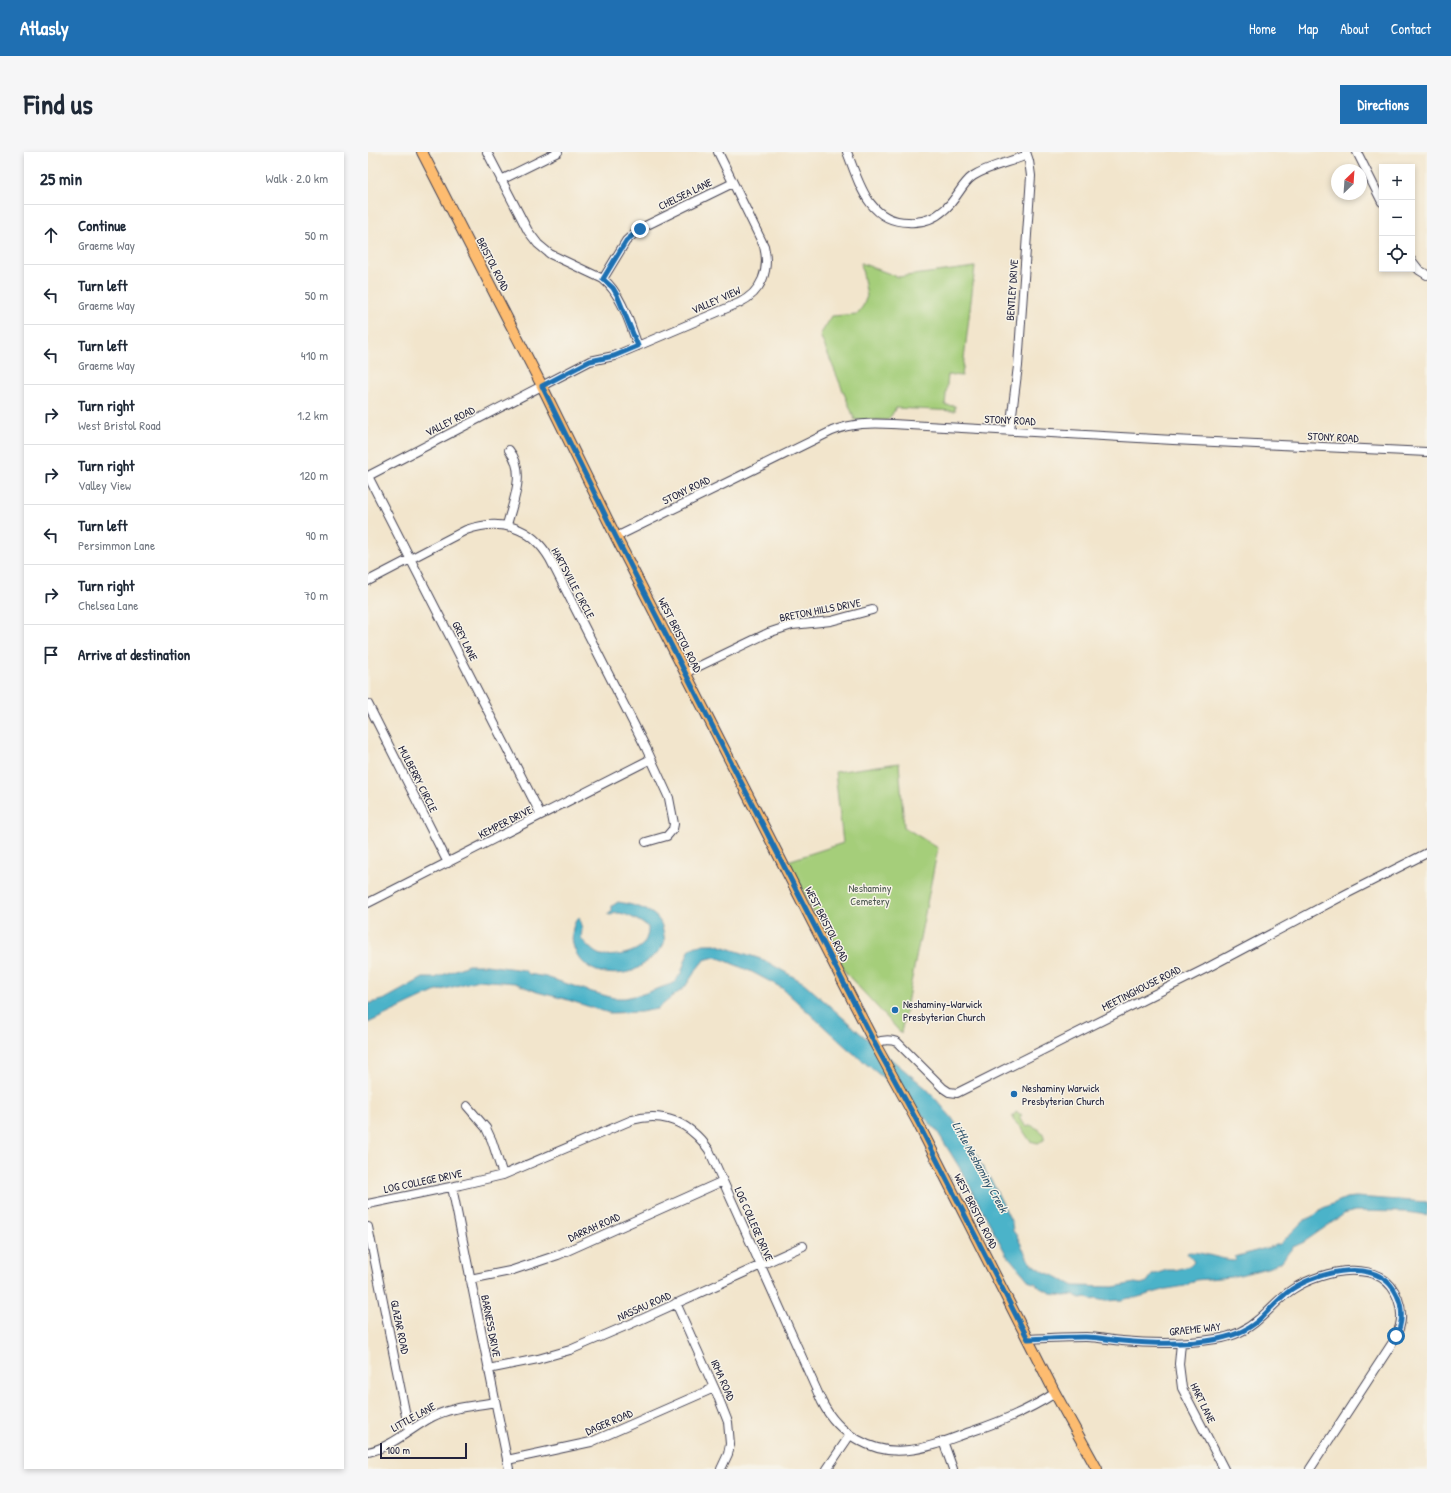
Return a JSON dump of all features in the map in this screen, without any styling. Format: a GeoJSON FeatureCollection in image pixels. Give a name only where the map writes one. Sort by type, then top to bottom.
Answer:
{"type":"FeatureCollection","features":[{"type":"Feature","properties":{"kind":"main road","name":"BRISTOL ROAD"},"geometry":{"type":"LineString","coordinates":[[422,152],[542,386]]}},
{"type":"Feature","properties":{"kind":"main road","name":"WEST BRISTOL ROAD"},"geometry":{"type":"LineString","coordinates":[[542,386],[685,673],[875,1043],[918,1123],[1055,1393],[1097,1469]]}},
{"type":"Feature","properties":{"kind":"street"},"geometry":{"type":"LineString","coordinates":[[487,152],[528,231],[538,244],[550,254],[603,279],[613,288],[638,346]]}},
{"type":"Feature","properties":{"kind":"street"},"geometry":{"type":"LineString","coordinates":[[502,180],[558,152]]}},
{"type":"Feature","properties":{"kind":"street","name":"VALLEY VIEW"},"geometry":{"type":"LineString","coordinates":[[542,386],[590,361],[614,356],[744,301],[760,286],[766,271],[766,255],[764,246],[718,152]]}},
{"type":"Feature","properties":{"kind":"street"},"geometry":{"type":"LineString","coordinates":[[847,152],[862,192],[872,206],[889,218],[914,223],[929,219],[942,212],[954,201],[967,181],[974,175],[1027,154]]}},
{"type":"Feature","properties":{"kind":"street"},"geometry":{"type":"LineString","coordinates":[[1357,152],[1381,200]]}},
{"type":"Feature","properties":{"kind":"street","name":"BENTLEY DRIVE"},"geometry":{"type":"LineString","coordinates":[[1010,430],[1018,366],[1031,176],[1027,154]]}},
{"type":"Feature","properties":{"kind":"street","name":"CHELSEA LANE"},"geometry":{"type":"LineString","coordinates":[[603,279],[626,241],[636,231],[733,183]]}},
{"type":"Feature","properties":{"kind":"street"},"geometry":{"type":"LineString","coordinates":[[1415,265],[1419,270],[1427,275]]}},
{"type":"Feature","properties":{"kind":"street","name":"VALLEY ROAD"},"geometry":{"type":"LineString","coordinates":[[368,476],[542,386]]}},
{"type":"Feature","properties":{"kind":"street","name":"STONY ROAD"},"geometry":{"type":"LineString","coordinates":[[616,537],[832,431],[847,426],[874,423],[1179,441],[1427,452]]}},
{"type":"Feature","properties":{"kind":"street"},"geometry":{"type":"LineString","coordinates":[[507,525],[519,478],[517,466],[509,450]]}},
{"type":"Feature","properties":{"kind":"street","name":"GREY LANE"},"geometry":{"type":"LineString","coordinates":[[368,476],[541,816]]}},
{"type":"Feature","properties":{"kind":"street","name":"HARTSVILLE CIRCLE"},"geometry":{"type":"LineString","coordinates":[[411,558],[470,528],[484,524],[507,525],[528,535],[546,552],[651,759],[669,798],[674,824],[673,829],[667,836],[646,842]]}},
{"type":"Feature","properties":{"kind":"street"},"geometry":{"type":"LineString","coordinates":[[368,580],[411,558]]}},
{"type":"Feature","properties":{"kind":"street","name":"BRETON HILLS DRIVE"},"geometry":{"type":"LineString","coordinates":[[685,673],[780,628],[831,621],[872,610]]}},
{"type":"Feature","properties":{"kind":"street","name":"MULBERRY CIRCLE"},"geometry":{"type":"LineString","coordinates":[[368,704],[448,863]]}},
{"type":"Feature","properties":{"kind":"street","name":"KEMPER DRIVE"},"geometry":{"type":"LineString","coordinates":[[368,903],[651,759]]}},
{"type":"Feature","properties":{"kind":"street","name":"MEETINGHOUSE ROAD"},"geometry":{"type":"LineString","coordinates":[[875,1043],[886,1040],[897,1042],[943,1088],[949,1092],[957,1093],[1205,969],[1427,853]]}},
{"type":"Feature","properties":{"kind":"street"},"geometry":{"type":"LineString","coordinates":[[467,1106],[486,1128],[503,1174]]}},
{"type":"Feature","properties":{"kind":"street","name":"LOG COLLEGE DRIVE"},"geometry":{"type":"LineString","coordinates":[[368,1204],[452,1187],[503,1174],[632,1120],[653,1117],[664,1118],[679,1123],[697,1135],[709,1150],[824,1408],[839,1426],[850,1435],[866,1444],[878,1448],[897,1451],[919,1449],[1021,1413],[1037,1405],[1055,1393]]}},
{"type":"Feature","properties":{"kind":"street","name":"DARRAH ROAD"},"geometry":{"type":"LineString","coordinates":[[470,1279],[510,1271],[558,1255],[723,1181]]}},
{"type":"Feature","properties":{"kind":"street","name":"BARNESS DRIVE"},"geometry":{"type":"LineString","coordinates":[[452,1187],[508,1469]]}},
{"type":"Feature","properties":{"kind":"street","name":"GLAZAR ROAD"},"geometry":{"type":"LineString","coordinates":[[368,1227],[409,1431]]}},
{"type":"Feature","properties":{"kind":"street","name":"NASSAU ROAD"},"geometry":{"type":"LineString","coordinates":[[488,1369],[538,1359],[570,1350],[803,1246]]}},
{"type":"Feature","properties":{"kind":"street","name":"GRAEME WAY"},"geometry":{"type":"LineString","coordinates":[[1028,1339],[1086,1337],[1140,1342],[1181,1343],[1218,1339],[1236,1334],[1258,1321],[1291,1290],[1314,1278],[1338,1273],[1366,1271],[1377,1274],[1389,1283],[1397,1295],[1400,1305],[1401,1325],[1397,1334],[1310,1469]]}},
{"type":"Feature","properties":{"kind":"street","name":"IRMA ROAD"},"geometry":{"type":"LineString","coordinates":[[676,1303],[726,1415],[730,1432],[730,1444],[728,1454],[721,1469]]}},
{"type":"Feature","properties":{"kind":"street","name":"HART LANE"},"geometry":{"type":"LineString","coordinates":[[1181,1343],[1179,1364],[1182,1388],[1224,1469]]}},
{"type":"Feature","properties":{"kind":"street","name":"DAGER ROAD"},"geometry":{"type":"LineString","coordinates":[[507,1460],[591,1442],[714,1388]]}},
{"type":"Feature","properties":{"kind":"street","name":"LITTLE LANE"},"geometry":{"type":"LineString","coordinates":[[368,1452],[381,1448],[444,1412],[495,1402]]}},
{"type":"Feature","properties":{"kind":"street"},"geometry":{"type":"LineString","coordinates":[[827,1469],[850,1435]]}},
{"type":"Feature","properties":{"kind":"street"},"geometry":{"type":"LineString","coordinates":[[943,1441],[952,1469]]}},
{"type":"Feature","properties":{"kind":"green space"},"geometry":{"type":"Polygon","coordinates":[[[861,263],[898,277],[975,267],[962,376],[948,375],[945,405],[955,406],[955,411],[896,408],[887,420],[855,420],[820,335],[832,316],[857,314],[863,306],[867,296],[861,263]]]}},
{"type":"Feature","properties":{"kind":"green space","name":"Neshaminy Cemetery"},"geometry":{"type":"Polygon","coordinates":[[[899,763],[904,827],[938,848],[901,1033],[846,973],[788,861],[843,843],[835,772],[899,763]]]}},
{"type":"Feature","properties":{"kind":"green space"},"geometry":{"type":"Polygon","coordinates":[[[1016,1112],[1022,1115],[1019,1118],[1027,1127],[1030,1125],[1042,1132],[1044,1140],[1038,1143],[1030,1141],[1022,1129],[1013,1120],[1013,1116],[1016,1112]]]}},
{"type":"Feature","properties":{"kind":"water"},"geometry":{"type":"Polygon","coordinates":[[[618,902],[646,910],[656,916],[662,926],[664,943],[657,954],[638,968],[629,972],[612,974],[597,971],[583,962],[574,948],[572,936],[574,924],[579,917],[582,929],[581,939],[598,954],[621,955],[640,947],[648,934],[648,927],[624,914],[607,914],[612,912],[612,906],[618,902]]]}},
{"type":"Feature","properties":{"kind":"water","name":"Little Neshaminy Creek"},"geometry":{"type":"Polygon","coordinates":[[[704,944],[715,944],[764,960],[804,983],[860,1033],[927,1089],[952,1118],[973,1152],[978,1156],[980,1163],[992,1182],[1012,1223],[1013,1231],[1030,1262],[1046,1273],[1074,1286],[1113,1287],[1135,1283],[1141,1284],[1147,1282],[1152,1275],[1167,1270],[1190,1266],[1194,1262],[1187,1253],[1189,1252],[1236,1260],[1235,1257],[1280,1244],[1303,1221],[1315,1215],[1321,1209],[1346,1198],[1356,1197],[1427,1202],[1427,1216],[1405,1212],[1355,1211],[1344,1214],[1304,1242],[1293,1247],[1281,1262],[1271,1267],[1232,1277],[1195,1280],[1185,1286],[1167,1289],[1135,1298],[1105,1301],[1096,1299],[1091,1300],[1087,1297],[1080,1298],[1074,1295],[1064,1296],[1052,1294],[1040,1288],[1035,1283],[1030,1282],[1006,1254],[961,1170],[937,1131],[904,1095],[847,1048],[782,988],[752,972],[724,960],[715,957],[704,960],[685,987],[657,1009],[641,1012],[609,1013],[537,992],[515,983],[478,980],[434,992],[368,1023],[368,1004],[385,999],[423,978],[435,978],[468,965],[486,965],[524,970],[529,974],[546,977],[614,998],[625,998],[643,994],[674,983],[681,973],[689,950],[693,947],[704,944]]]}},
{"type":"Feature","properties":{"kind":"place","name":"Neshaminy-Warwick Presbyterian Church"},"geometry":{"type":"Point","coordinates":[895,1010]}},
{"type":"Feature","properties":{"kind":"place","name":"Neshaminy Warwick Presbyterian Church"},"geometry":{"type":"Point","coordinates":[1014,1094]}},
{"type":"Feature","properties":{"kind":"route"},"geometry":{"type":"LineString","coordinates":[[640,229],[626,241],[603,279],[613,288],[617,295],[638,346],[614,356],[590,361],[542,386],[616,537],[875,1044],[918,1123],[1028,1339],[1086,1337],[1140,1342],[1181,1343],[1224,1338],[1236,1334],[1260,1319],[1281,1298],[1302,1283],[1326,1275],[1350,1271],[1366,1271],[1377,1274],[1389,1283],[1397,1295],[1401,1312],[1401,1325],[1396,1336]]}}]}
